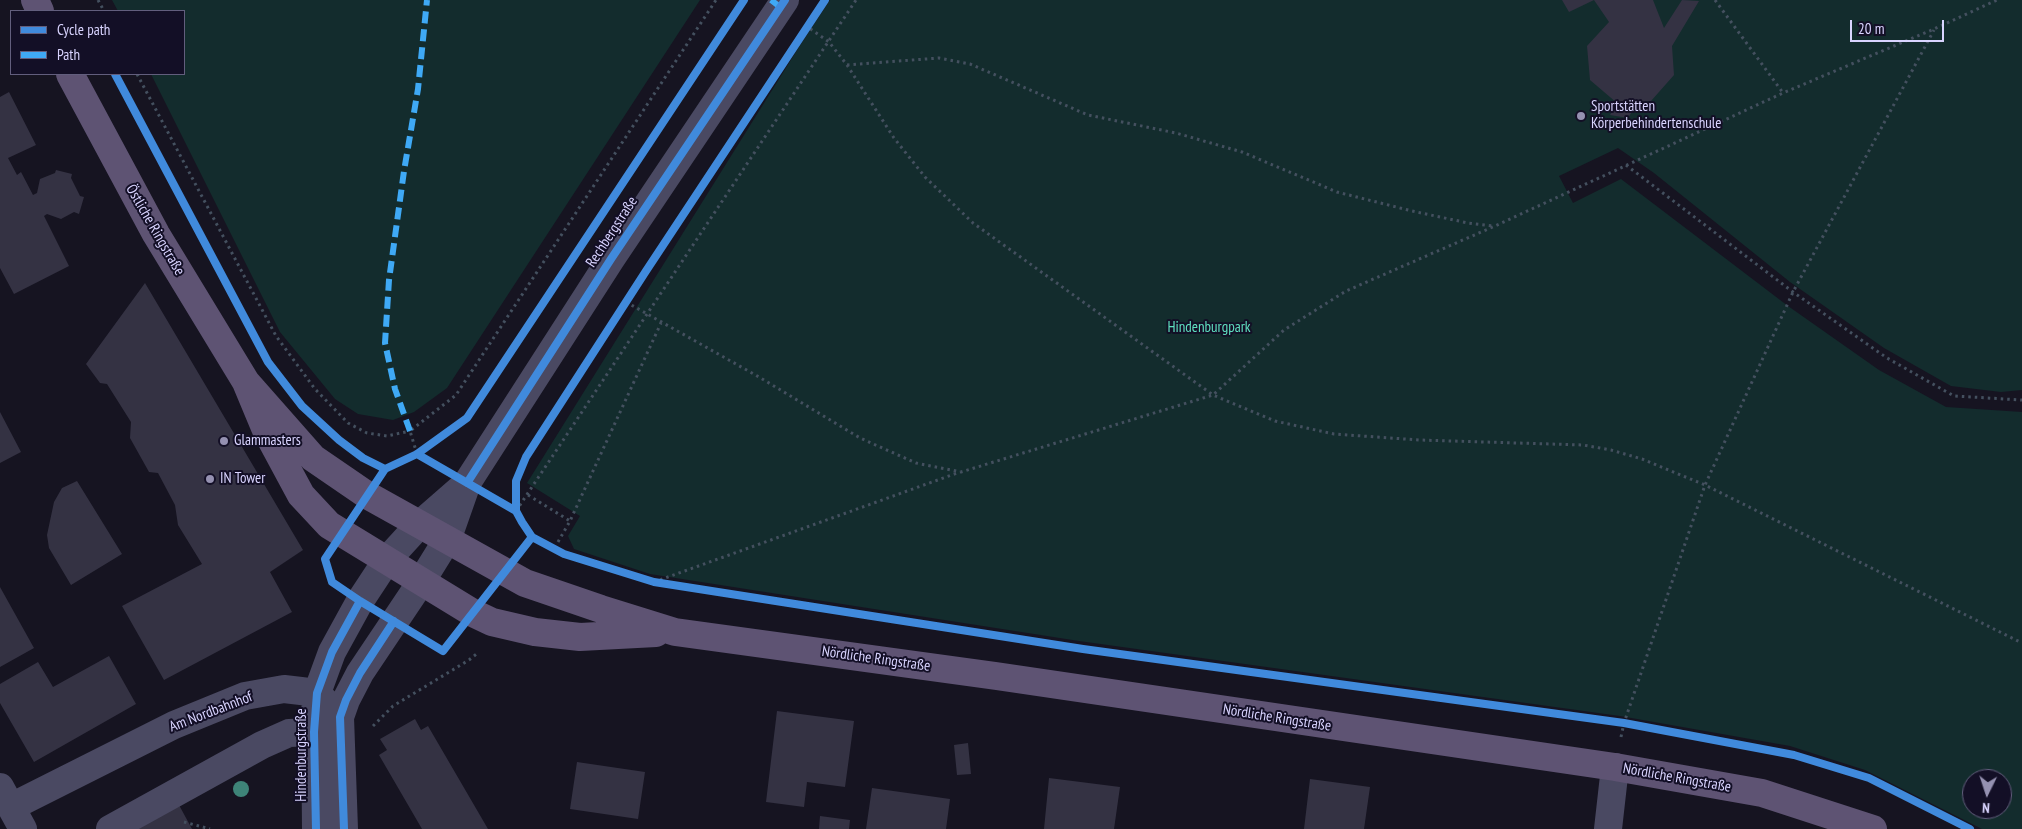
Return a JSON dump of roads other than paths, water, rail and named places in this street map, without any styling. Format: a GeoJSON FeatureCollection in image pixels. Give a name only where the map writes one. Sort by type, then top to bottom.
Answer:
{"type":"FeatureCollection","features":[{"type":"Feature","properties":{"kind":"main road","name":"Östliche Ringstraße"},"geometry":{"type":"LineString","coordinates":[[71,75],[156,234],[246,382],[266,430],[301,495],[329,525],[422,582]]}},
{"type":"Feature","properties":{"kind":"main road","name":"Östliche Ringstraße"},"geometry":{"type":"LineString","coordinates":[[246,382],[313,458],[367,495],[446,540]]}},
{"type":"Feature","properties":{"kind":"main road","name":"Nördliche Ringstraße"},"geometry":{"type":"LineString","coordinates":[[446,540],[525,583],[611,613],[674,632],[996,676],[1615,767],[1762,793],[1874,829]]}},
{"type":"Feature","properties":{"kind":"main road","name":"Nördliche Ringstraße"},"geometry":{"type":"LineString","coordinates":[[422,582],[473,613],[492,622],[535,632],[580,637],[674,632]]}},
{"type":"Feature","properties":{"kind":"street","name":"Rechbergstraße"},"geometry":{"type":"LineString","coordinates":[[446,540],[467,483],[611,259],[782,4]]}},
{"type":"Feature","properties":{"kind":"street","name":"Rechbergstraße"},"geometry":{"type":"LineString","coordinates":[[418,525],[467,483]]}},
{"type":"Feature","properties":{"kind":"street","name":"Hindenburgstraße"},"geometry":{"type":"LineString","coordinates":[[316,829],[314,732],[317,693],[339,638],[387,560],[418,525]]}},
{"type":"Feature","properties":{"kind":"street"},"geometry":{"type":"LineString","coordinates":[[344,829],[340,717],[346,700],[360,673],[422,582],[446,540]]}},
{"type":"Feature","properties":{"kind":"street","name":"Am Nordbahnhof"},"geometry":{"type":"LineString","coordinates":[[11,808],[174,725],[245,696],[284,689],[317,693]]}},
{"type":"Feature","properties":{"kind":"street"},"geometry":{"type":"LineString","coordinates":[[317,693],[340,717]]}},
{"type":"Feature","properties":{"kind":"street"},"geometry":{"type":"LineString","coordinates":[[110,829],[275,738],[289,733],[314,732],[340,717]]}},
{"type":"Feature","properties":{"kind":"street"},"geometry":{"type":"LineString","coordinates":[[1608,829],[1615,767]]}},
{"type":"Feature","properties":{"kind":"place","name":"Sportstätten Körperbehindertenschule"},"geometry":{"type":"Point","coordinates":[1581,116]}},
{"type":"Feature","properties":{"kind":"place","name":"Glammasters"},"geometry":{"type":"Point","coordinates":[224,441]}},
{"type":"Feature","properties":{"kind":"place","name":"IN Tower"},"geometry":{"type":"Point","coordinates":[210,479]}},
{"type":"Feature","properties":{"kind":"park label","name":"Hindenburgpark"},"geometry":{"type":"Point","coordinates":[1209,328]}}]}
